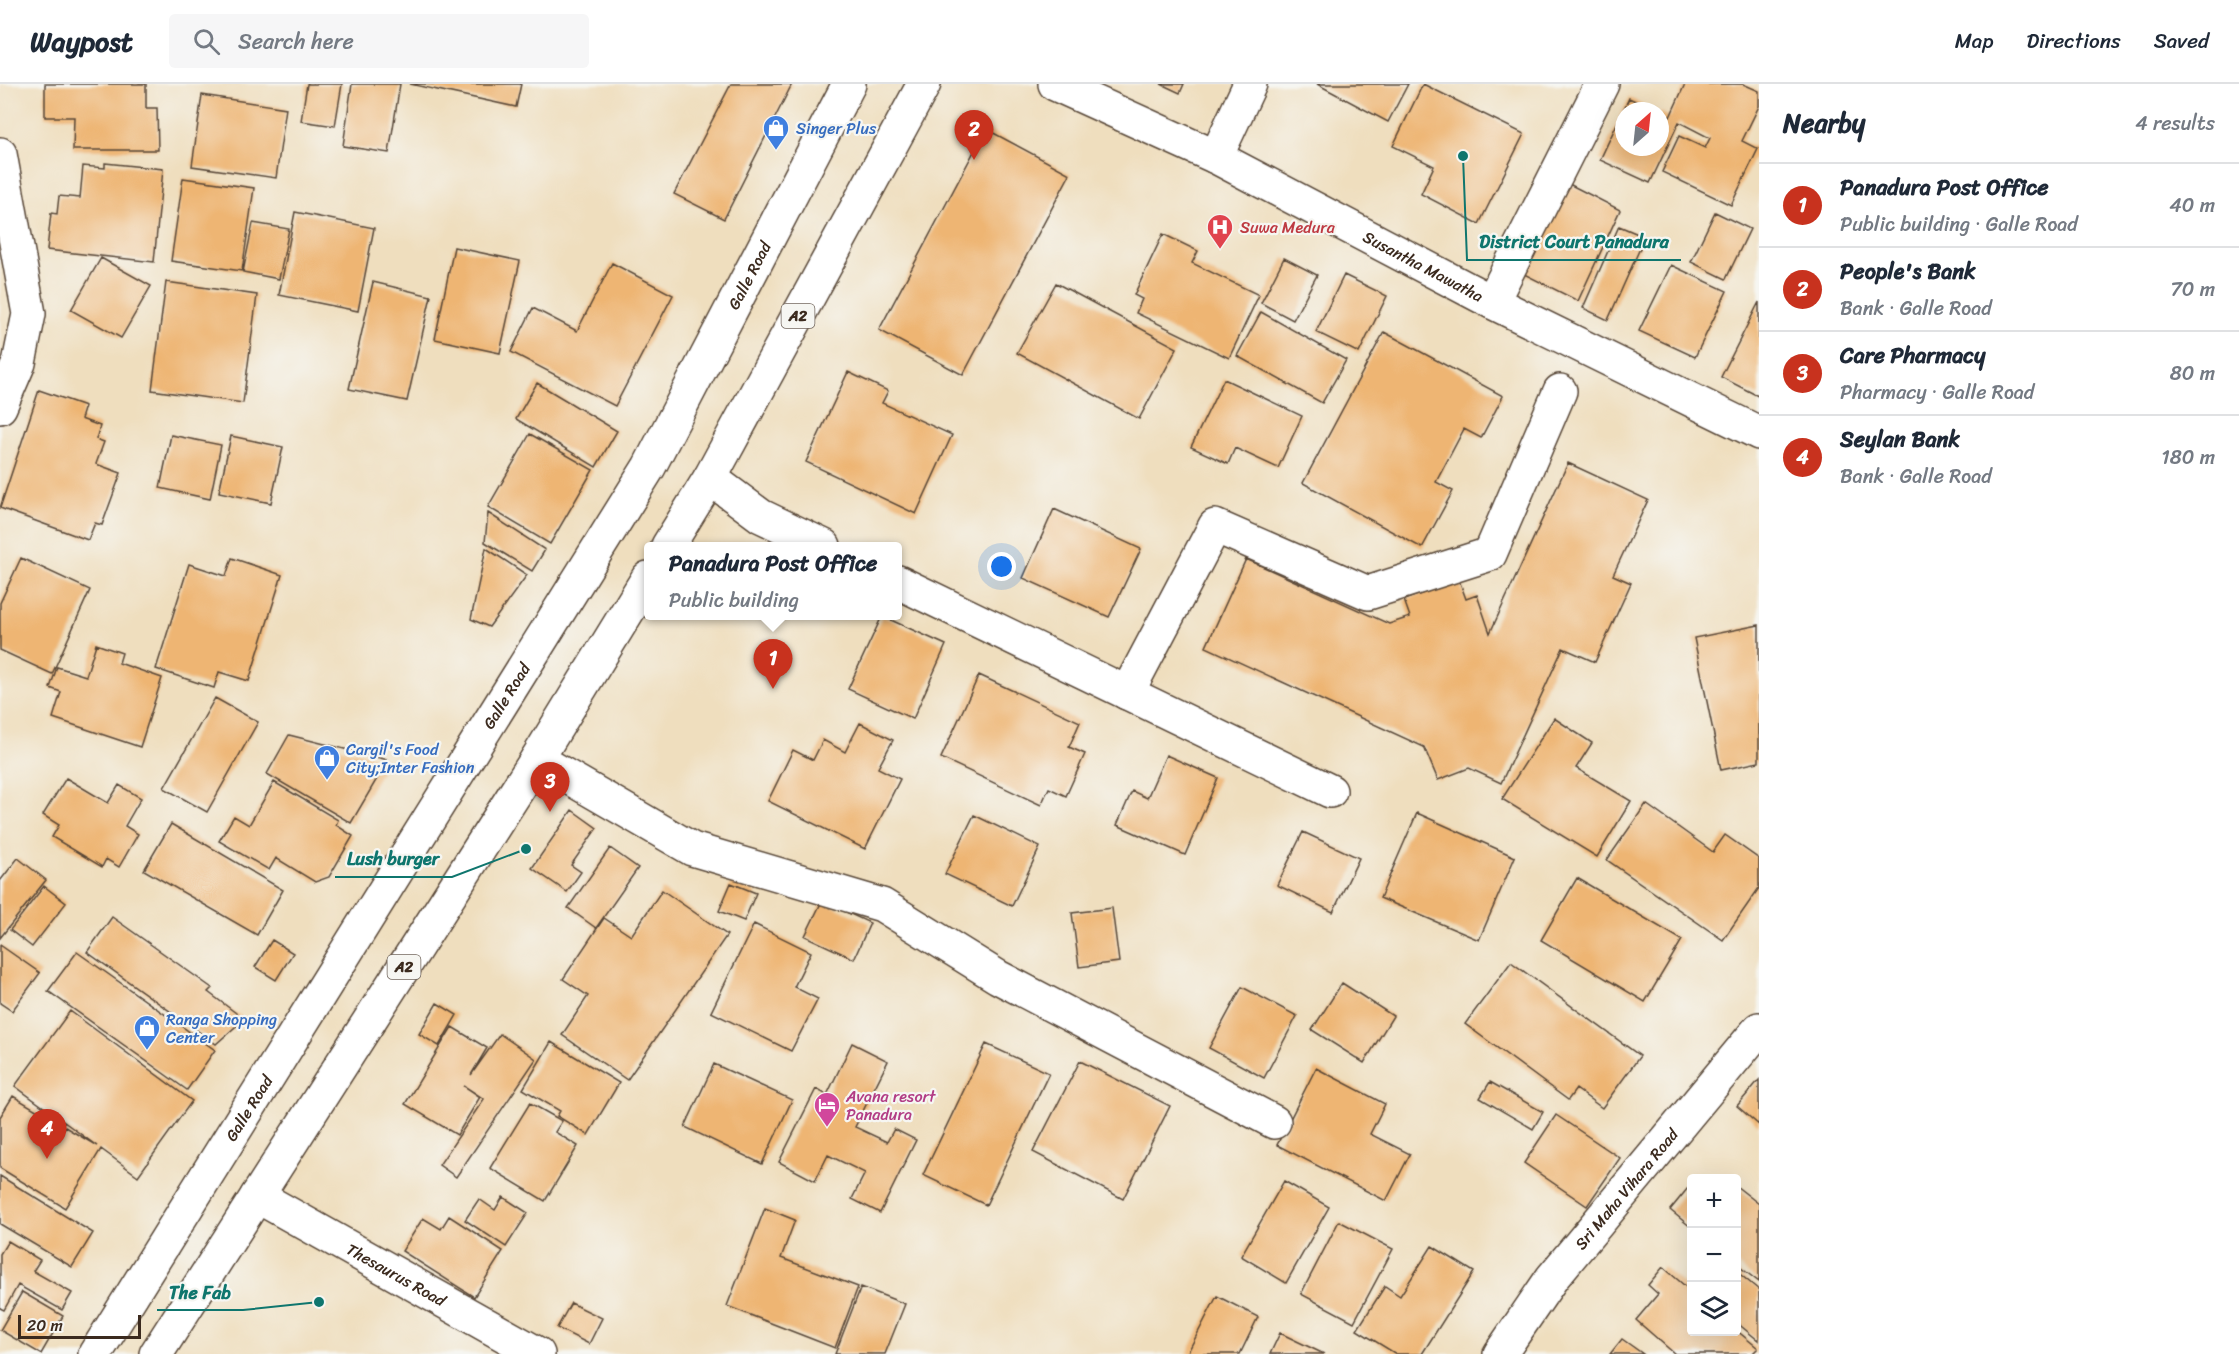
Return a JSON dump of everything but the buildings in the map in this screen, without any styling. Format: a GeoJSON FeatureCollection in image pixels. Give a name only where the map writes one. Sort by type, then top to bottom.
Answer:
{"type":"FeatureCollection","features":[{"type":"Feature","properties":{"kind":"main road","name":"Galle Road"},"geometry":{"type":"LineString","coordinates":[[95,1354],[648,467],[849,84]]}},
{"type":"Feature","properties":{"kind":"main road","name":"A2"},"geometry":{"type":"LineString","coordinates":[[670,542],[710,478],[924,84]]}},
{"type":"Feature","properties":{"kind":"main road","name":"Susantha Mawatha"},"geometry":{"type":"LineString","coordinates":[[1055,84],[1216,157],[1492,302],[1759,433]]}},
{"type":"Feature","properties":{"kind":"main road"},"geometry":{"type":"LineString","coordinates":[[1216,157],[1250,84]]}},
{"type":"Feature","properties":{"kind":"main road"},"geometry":{"type":"LineString","coordinates":[[1492,302],[1602,84]]}},
{"type":"Feature","properties":{"kind":"main road"},"geometry":{"type":"LineString","coordinates":[[0,154],[29,314],[19,363],[0,407]]}},
{"type":"Feature","properties":{"kind":"main road"},"geometry":{"type":"LineString","coordinates":[[1127,693],[1215,526],[1368,593],[1490,554],[1560,392]]}},
{"type":"Feature","properties":{"kind":"main road"},"geometry":{"type":"LineString","coordinates":[[710,478],[761,516],[816,542]]}},
{"type":"Feature","properties":{"kind":"main road"},"geometry":{"type":"LineString","coordinates":[[902,584],[1330,791]]}},
{"type":"Feature","properties":{"kind":"main road","name":"A2"},"geometry":{"type":"LineString","coordinates":[[156,1354],[537,759],[644,585]]}},
{"type":"Feature","properties":{"kind":"main road"},"geometry":{"type":"LineString","coordinates":[[537,759],[692,849],[882,905],[998,977],[1274,1122]]}},
{"type":"Feature","properties":{"kind":"main road","name":"Sri Maha Vihara Road"},"geometry":{"type":"LineString","coordinates":[[1500,1354],[1552,1278],[1759,1029]]}},
{"type":"Feature","properties":{"kind":"main road","name":"Thesaurus Road"},"geometry":{"type":"LineString","coordinates":[[257,1196],[538,1354]]}},
{"type":"Feature","properties":{"kind":"place","name":"Singer Plus"},"geometry":{"type":"Point","coordinates":[776,151]}},
{"type":"Feature","properties":{"kind":"place","name":"District Court Panadura"},"geometry":{"type":"Point","coordinates":[1463,156]}},
{"type":"Feature","properties":{"kind":"place","name":"People's Bank"},"geometry":{"type":"Point","coordinates":[974,160]}},
{"type":"Feature","properties":{"kind":"place","name":"Suwa Medura"},"geometry":{"type":"Point","coordinates":[1220,250]}},
{"type":"Feature","properties":{"kind":"place","name":"Panadura Post Office"},"geometry":{"type":"Point","coordinates":[773,689]}},
{"type":"Feature","properties":{"kind":"place","name":"Cargil's Food City;Inter Fashion"},"geometry":{"type":"Point","coordinates":[327,781]}},
{"type":"Feature","properties":{"kind":"place","name":"Care Pharmacy"},"geometry":{"type":"Point","coordinates":[550,812]}},
{"type":"Feature","properties":{"kind":"place","name":"Lush burger"},"geometry":{"type":"Point","coordinates":[526,849]}},
{"type":"Feature","properties":{"kind":"place","name":"Ranga Shopping Center"},"geometry":{"type":"Point","coordinates":[147,1051]}},
{"type":"Feature","properties":{"kind":"place","name":"Avana resort Panadura"},"geometry":{"type":"Point","coordinates":[827,1128]}},
{"type":"Feature","properties":{"kind":"place","name":"Seylan Bank"},"geometry":{"type":"Point","coordinates":[47,1159]}},
{"type":"Feature","properties":{"kind":"place","name":"The Fab"},"geometry":{"type":"Point","coordinates":[319,1302]}}]}
